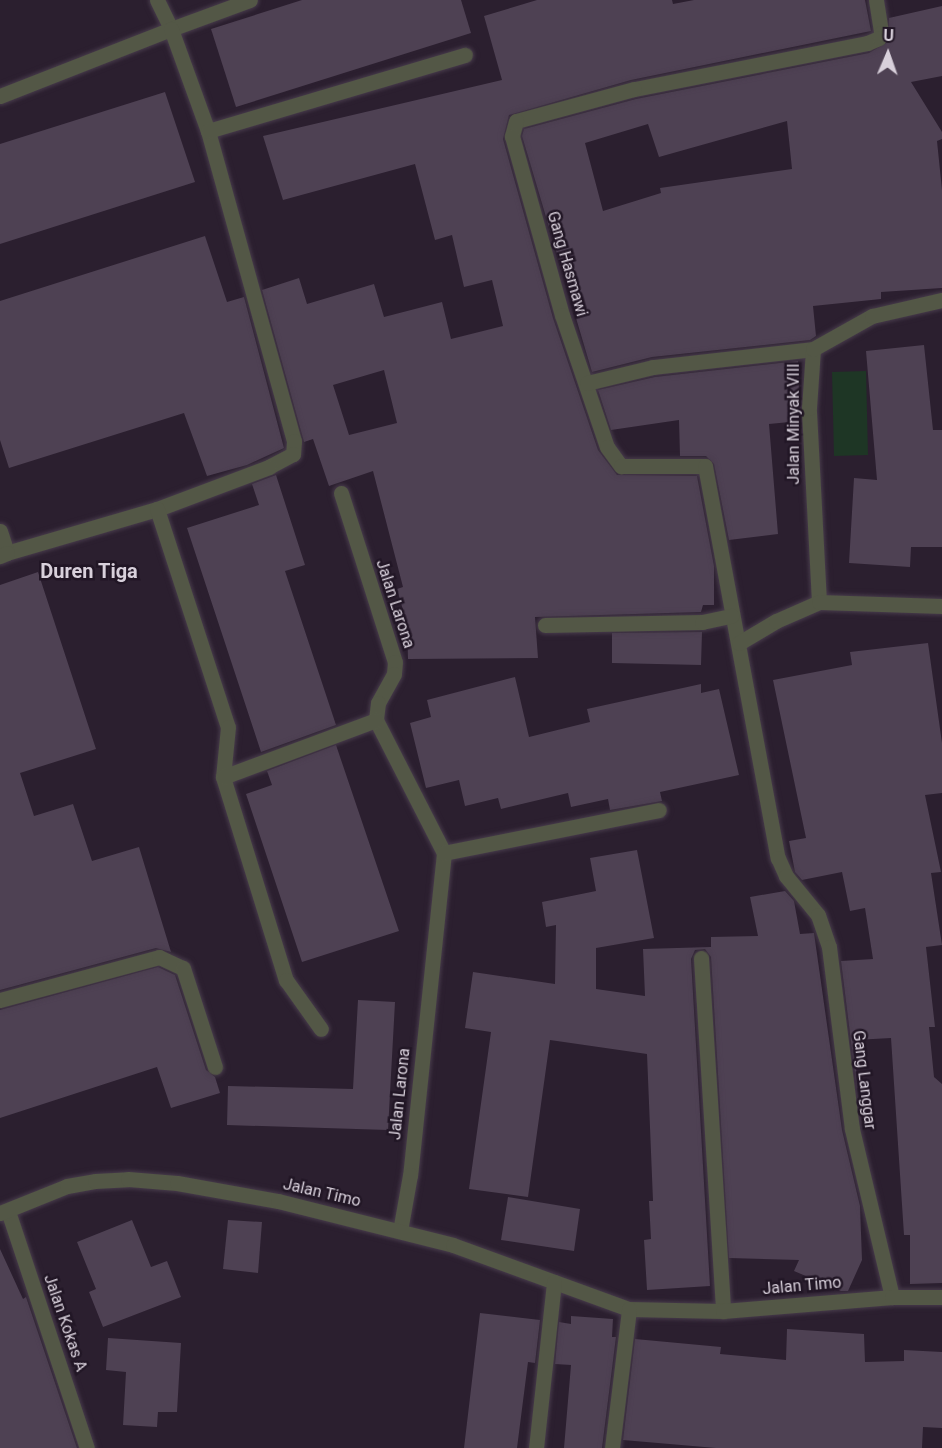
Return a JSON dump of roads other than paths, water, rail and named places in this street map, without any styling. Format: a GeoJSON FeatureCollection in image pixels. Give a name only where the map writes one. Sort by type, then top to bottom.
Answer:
{"type":"FeatureCollection","features":[{"type":"Feature","properties":{"kind":"street"},"geometry":{"type":"LineString","coordinates":[[0,531],[3,554],[157,509],[269,467],[293,454],[294,441],[208,131],[171,29],[157,0]]}},
{"type":"Feature","properties":{"kind":"street"},"geometry":{"type":"LineString","coordinates":[[0,96],[250,0]]}},
{"type":"Feature","properties":{"kind":"street","name":"Gang Hasmawi"},"geometry":{"type":"LineString","coordinates":[[786,876],[778,858],[739,643],[730,616],[705,466],[621,466],[607,447],[562,315],[512,136],[516,121],[634,89],[867,43],[879,38],[881,33],[876,0]]}},
{"type":"Feature","properties":{"kind":"street"},"geometry":{"type":"LineString","coordinates":[[208,131],[465,55]]}},
{"type":"Feature","properties":{"kind":"street","name":"Jalan Minyak VIII"},"geometry":{"type":"LineString","coordinates":[[819,602],[809,408],[813,349],[873,316],[942,300]]}},
{"type":"Feature","properties":{"kind":"street"},"geometry":{"type":"LineString","coordinates":[[587,383],[653,367],[813,349]]}},
{"type":"Feature","properties":{"kind":"street","name":"Jalan Larona"},"geometry":{"type":"LineString","coordinates":[[341,493],[395,662],[394,674],[378,703],[376,720]]}},
{"type":"Feature","properties":{"kind":"street"},"geometry":{"type":"LineString","coordinates":[[157,509],[228,727],[223,777],[286,980],[321,1029]]}},
{"type":"Feature","properties":{"kind":"street"},"geometry":{"type":"LineString","coordinates":[[739,643],[776,621],[819,602],[942,606]]}},
{"type":"Feature","properties":{"kind":"street"},"geometry":{"type":"LineString","coordinates":[[545,625],[702,622],[730,616]]}},
{"type":"Feature","properties":{"kind":"street"},"geometry":{"type":"LineString","coordinates":[[223,777],[376,720],[444,853],[659,810]]}},
{"type":"Feature","properties":{"kind":"street","name":"Jalan Larona"},"geometry":{"type":"LineString","coordinates":[[400,1231],[410,1175],[444,853]]}},
{"type":"Feature","properties":{"kind":"street","name":"Gang Langgar"},"geometry":{"type":"LineString","coordinates":[[786,876],[818,915],[830,947],[852,1129],[891,1297]]}},
{"type":"Feature","properties":{"kind":"street"},"geometry":{"type":"LineString","coordinates":[[0,1000],[159,957],[183,968],[215,1067]]}},
{"type":"Feature","properties":{"kind":"street"},"geometry":{"type":"LineString","coordinates":[[701,958],[723,1311]]}},
{"type":"Feature","properties":{"kind":"street","name":"Jalan Timo"},"geometry":{"type":"LineString","coordinates":[[4,1212],[67,1186],[128,1179],[278,1201],[400,1231],[453,1245],[629,1310],[723,1311],[891,1297],[942,1297]]}},
{"type":"Feature","properties":{"kind":"street","name":"Jalan Kokas A"},"geometry":{"type":"LineString","coordinates":[[4,1212],[87,1448]]}},
{"type":"Feature","properties":{"kind":"street"},"geometry":{"type":"LineString","coordinates":[[536,1448],[554,1282]]}},
{"type":"Feature","properties":{"kind":"street"},"geometry":{"type":"LineString","coordinates":[[612,1448],[629,1310]]}},
{"type":"Feature","properties":{"kind":"district","name":"Duren Tiga"},"geometry":{"type":"Point","coordinates":[89,571]}}]}
